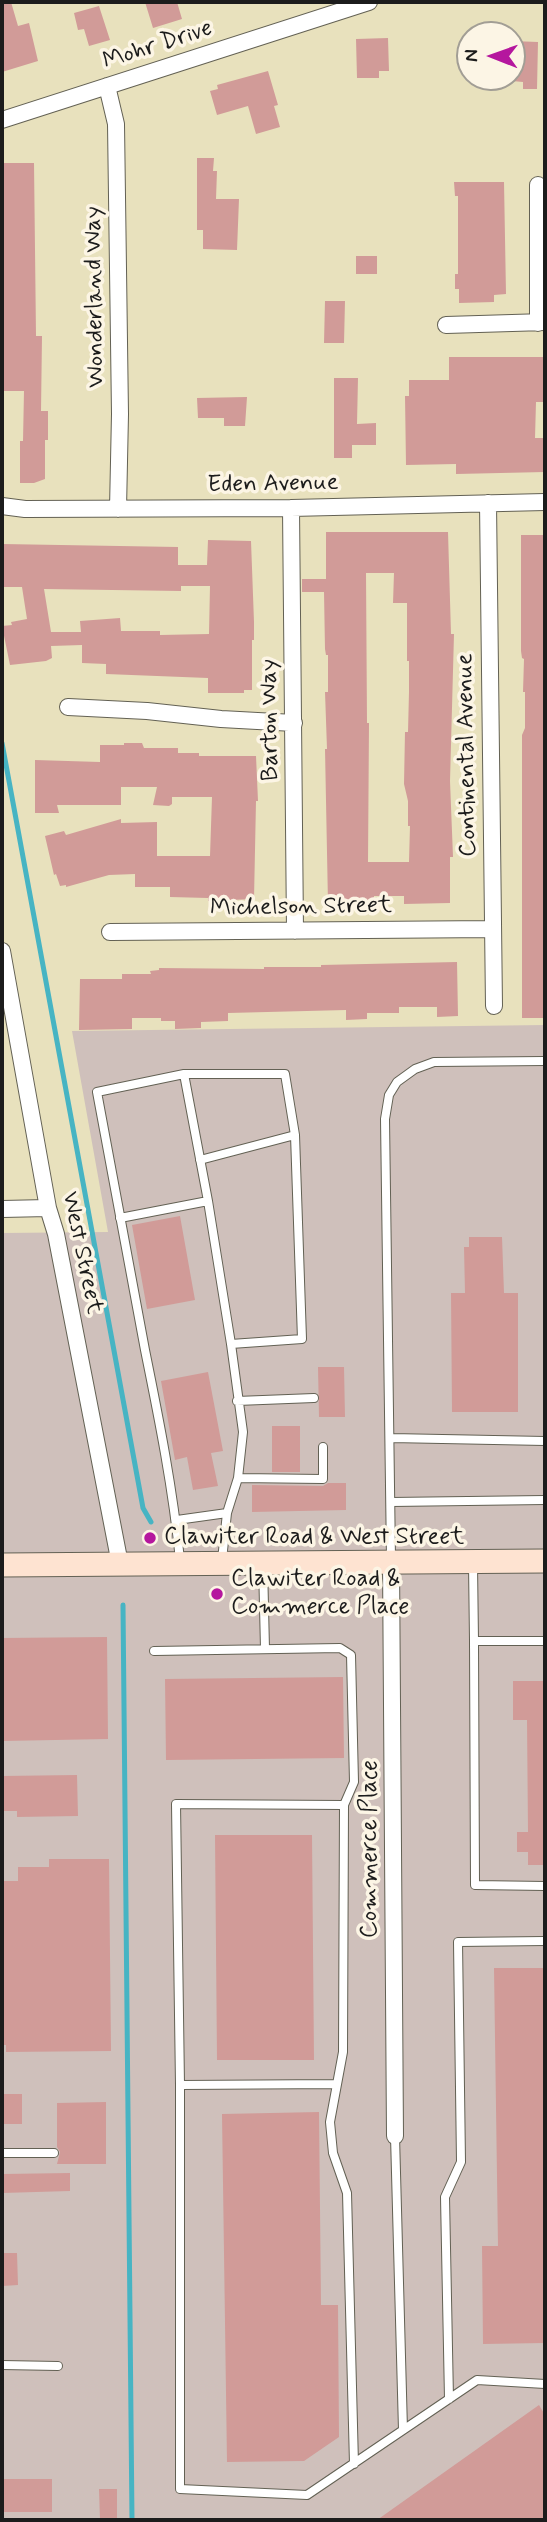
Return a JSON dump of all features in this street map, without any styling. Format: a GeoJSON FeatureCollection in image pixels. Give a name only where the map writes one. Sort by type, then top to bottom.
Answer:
{"type":"FeatureCollection","features":[{"type":"Feature","properties":{"kind":"main road"},"geometry":{"type":"LineString","coordinates":[[2,1564],[545,1561]]}},
{"type":"Feature","properties":{"kind":"street","name":"Mohr Drive"},"geometry":{"type":"LineString","coordinates":[[2,120],[369,2]]}},
{"type":"Feature","properties":{"kind":"street","name":"Wonderland Way"},"geometry":{"type":"LineString","coordinates":[[107,86],[116,124],[118,174],[118,509]]}},
{"type":"Feature","properties":{"kind":"street"},"geometry":{"type":"LineString","coordinates":[[446,325],[542,322],[538,184]]}},
{"type":"Feature","properties":{"kind":"street","name":"Eden Avenue"},"geometry":{"type":"LineString","coordinates":[[2,506],[25,509],[291,508],[545,502]]}},
{"type":"Feature","properties":{"kind":"street","name":"Continental Avenue"},"geometry":{"type":"LineString","coordinates":[[488,503],[494,1006]]}},
{"type":"Feature","properties":{"kind":"street","name":"Barton Way"},"geometry":{"type":"LineString","coordinates":[[291,508],[295,931]]}},
{"type":"Feature","properties":{"kind":"street"},"geometry":{"type":"LineString","coordinates":[[68,707],[147,710],[221,719],[294,723]]}},
{"type":"Feature","properties":{"kind":"street","name":"Michelson Street"},"geometry":{"type":"LineString","coordinates":[[110,932],[493,929]]}},
{"type":"Feature","properties":{"kind":"street","name":"West Street"},"geometry":{"type":"LineString","coordinates":[[2,951],[48,1208],[56,1234],[120,1564]]}},
{"type":"Feature","properties":{"kind":"street"},"geometry":{"type":"LineString","coordinates":[[2,1209],[48,1208]]}},
{"type":"Feature","properties":{"kind":"street","name":"Commerce Place"},"geometry":{"type":"LineString","coordinates":[[391,1561],[395,2136]]}},
{"type":"Feature","properties":{"kind":"lane"},"geometry":{"type":"LineString","coordinates":[[391,1561],[385,1119],[389,1095],[397,1082],[415,1069],[434,1062],[545,1061]]}},
{"type":"Feature","properties":{"kind":"lane"},"geometry":{"type":"LineString","coordinates":[[184,1074],[232,1344],[237,1401],[243,1432],[238,1478],[227,1513],[221,1563]]}},
{"type":"Feature","properties":{"kind":"lane"},"geometry":{"type":"LineString","coordinates":[[180,1563],[177,1520],[97,1092],[184,1074],[285,1074],[295,1135],[302,1339],[232,1344]]}},
{"type":"Feature","properties":{"kind":"lane"},"geometry":{"type":"LineString","coordinates":[[200,1160],[295,1135]]}},
{"type":"Feature","properties":{"kind":"lane"},"geometry":{"type":"LineString","coordinates":[[120,1218],[208,1201]]}},
{"type":"Feature","properties":{"kind":"lane"},"geometry":{"type":"LineString","coordinates":[[237,1401],[314,1398]]}},
{"type":"Feature","properties":{"kind":"lane"},"geometry":{"type":"LineString","coordinates":[[391,1438],[545,1441]]}},
{"type":"Feature","properties":{"kind":"lane"},"geometry":{"type":"LineString","coordinates":[[238,1478],[323,1479],[323,1447]]}},
{"type":"Feature","properties":{"kind":"lane"},"geometry":{"type":"LineString","coordinates":[[391,1502],[545,1500]]}},
{"type":"Feature","properties":{"kind":"lane"},"geometry":{"type":"LineString","coordinates":[[177,1520],[227,1513]]}},
{"type":"Feature","properties":{"kind":"lane"},"geometry":{"type":"LineString","coordinates":[[263,1562],[265,1649]]}},
{"type":"Feature","properties":{"kind":"lane"},"geometry":{"type":"LineString","coordinates":[[473,1562],[475,1885],[545,1886]]}},
{"type":"Feature","properties":{"kind":"lane"},"geometry":{"type":"LineString","coordinates":[[474,1641],[545,1641]]}},
{"type":"Feature","properties":{"kind":"lane"},"geometry":{"type":"LineString","coordinates":[[154,1651],[340,1648],[351,1655],[354,1782],[344,1805],[343,2052],[330,2122],[333,2153],[347,2193],[354,2464]]}},
{"type":"Feature","properties":{"kind":"lane"},"geometry":{"type":"LineString","coordinates":[[344,1805],[176,1804],[180,2085],[180,2489],[307,2496],[477,2380],[545,2384]]}},
{"type":"Feature","properties":{"kind":"lane"},"geometry":{"type":"LineString","coordinates":[[449,2399],[445,2197],[461,2162],[458,1942],[545,1941]]}},
{"type":"Feature","properties":{"kind":"lane"},"geometry":{"type":"LineString","coordinates":[[180,2085],[337,2084]]}},
{"type":"Feature","properties":{"kind":"lane"},"geometry":{"type":"LineString","coordinates":[[395,2136],[404,2430]]}},
{"type":"Feature","properties":{"kind":"lane"},"geometry":{"type":"LineString","coordinates":[[2,2153],[54,2152]]}},
{"type":"Feature","properties":{"kind":"lane"},"geometry":{"type":"LineString","coordinates":[[2,2365],[58,2366]]}},
{"type":"Feature","properties":{"kind":"shaded area"},"geometry":{"type":"Polygon","coordinates":[[[545,1025],[545,2520],[2,2520],[2,1233],[108,1232],[72,1031],[545,1025]]]}},
{"type":"Feature","properties":{"kind":"building"},"geometry":{"type":"Polygon","coordinates":[[[2,2],[11,2],[18,26],[29,23],[38,61],[2,72],[2,2]]]}},
{"type":"Feature","properties":{"kind":"building"},"geometry":{"type":"Polygon","coordinates":[[[145,2],[177,2],[182,19],[153,28],[145,2]]]}},
{"type":"Feature","properties":{"kind":"building"},"geometry":{"type":"Polygon","coordinates":[[[99,6],[110,40],[89,46],[84,29],[78,30],[74,13],[99,6]]]}},
{"type":"Feature","properties":{"kind":"building"},"geometry":{"type":"Polygon","coordinates":[[[388,38],[389,71],[379,71],[379,78],[357,78],[356,39],[388,38]]]}},
{"type":"Feature","properties":{"kind":"building"},"geometry":{"type":"Polygon","coordinates":[[[526,42],[538,42],[537,89],[526,89],[526,42]]]}},
{"type":"Feature","properties":{"kind":"building"},"geometry":{"type":"Polygon","coordinates":[[[268,71],[278,105],[274,106],[280,127],[256,134],[248,106],[217,115],[210,91],[218,89],[217,85],[268,71]]]}},
{"type":"Feature","properties":{"kind":"building"},"geometry":{"type":"Polygon","coordinates":[[[197,158],[214,158],[213,171],[217,171],[216,199],[239,199],[237,250],[203,249],[203,230],[197,230],[197,158]]]}},
{"type":"Feature","properties":{"kind":"building"},"geometry":{"type":"Polygon","coordinates":[[[2,163],[34,163],[36,336],[42,336],[41,411],[48,411],[48,440],[45,440],[45,479],[34,483],[20,483],[24,391],[2,391],[2,163]]]}},
{"type":"Feature","properties":{"kind":"building"},"geometry":{"type":"Polygon","coordinates":[[[454,182],[504,182],[506,294],[494,295],[494,302],[459,303],[459,289],[455,289],[455,274],[458,274],[458,196],[455,196],[454,182]]]}},
{"type":"Feature","properties":{"kind":"building"},"geometry":{"type":"Polygon","coordinates":[[[356,256],[377,256],[377,274],[356,274],[356,256]]]}},
{"type":"Feature","properties":{"kind":"building"},"geometry":{"type":"Polygon","coordinates":[[[325,301],[345,301],[344,343],[324,343],[325,301]]]}},
{"type":"Feature","properties":{"kind":"building"},"geometry":{"type":"Polygon","coordinates":[[[449,357],[545,357],[545,402],[536,402],[535,438],[545,438],[545,472],[456,474],[456,464],[406,465],[405,396],[409,396],[409,380],[449,380],[449,357]]]}},
{"type":"Feature","properties":{"kind":"building"},"geometry":{"type":"Polygon","coordinates":[[[334,378],[358,378],[357,424],[376,423],[376,445],[352,445],[352,458],[334,458],[334,378]]]}},
{"type":"Feature","properties":{"kind":"building"},"geometry":{"type":"Polygon","coordinates":[[[247,397],[245,426],[224,426],[224,418],[198,418],[197,398],[247,397]]]}},
{"type":"Feature","properties":{"kind":"building"},"geometry":{"type":"Polygon","coordinates":[[[326,532],[448,532],[451,634],[454,634],[450,781],[453,857],[450,857],[450,903],[404,904],[404,896],[374,896],[374,904],[328,904],[325,692],[328,692],[328,655],[325,649],[324,592],[302,592],[302,579],[326,579],[326,532]],[[366,573],[368,862],[409,862],[410,826],[404,784],[409,692],[407,603],[393,603],[394,573],[366,573]]]}},
{"type":"Feature","properties":{"kind":"building"},"geometry":{"type":"Polygon","coordinates":[[[521,535],[545,535],[545,1018],[522,1018],[522,735],[525,728],[525,692],[524,659],[521,651],[521,535]]]}},
{"type":"Feature","properties":{"kind":"building"},"geometry":{"type":"Polygon","coordinates":[[[208,540],[251,541],[254,622],[252,690],[244,690],[244,693],[208,693],[208,678],[106,674],[106,664],[82,663],[82,645],[51,646],[52,658],[46,661],[10,665],[2,626],[27,619],[22,587],[2,587],[2,544],[178,547],[178,565],[207,565],[208,540]],[[181,586],[181,591],[44,589],[51,632],[81,632],[80,621],[120,618],[121,631],[160,631],[160,635],[209,634],[210,586],[181,586]]]}},
{"type":"Feature","properties":{"kind":"building"},"geometry":{"type":"Polygon","coordinates":[[[142,743],[144,748],[178,748],[178,753],[199,753],[199,756],[256,756],[258,801],[254,899],[208,901],[208,898],[170,897],[170,887],[135,887],[135,874],[109,875],[66,887],[60,886],[56,874],[54,875],[45,836],[64,831],[66,835],[121,819],[121,823],[157,822],[157,856],[210,856],[212,797],[172,797],[172,804],[169,806],[153,805],[157,787],[121,787],[121,805],[57,805],[59,813],[35,813],[35,760],[100,762],[100,745],[142,743]]]}},
{"type":"Feature","properties":{"kind":"building"},"geometry":{"type":"Polygon","coordinates":[[[457,962],[458,1016],[437,1017],[437,1007],[399,1007],[399,1013],[367,1013],[367,1019],[346,1020],[346,1010],[228,1013],[228,1021],[201,1022],[201,1028],[175,1029],[175,1021],[132,1018],[132,1029],[79,1030],[80,979],[122,979],[122,974],[151,974],[150,971],[159,968],[264,969],[457,962]]]}},
{"type":"Feature","properties":{"kind":"building"},"geometry":{"type":"Polygon","coordinates":[[[180,1216],[195,1300],[147,1309],[132,1225],[180,1216]]]}},
{"type":"Feature","properties":{"kind":"building"},"geometry":{"type":"Polygon","coordinates":[[[469,1237],[502,1237],[504,1293],[518,1293],[518,1412],[452,1412],[451,1293],[465,1293],[464,1247],[469,1247],[469,1237]]]}},
{"type":"Feature","properties":{"kind":"building"},"geometry":{"type":"Polygon","coordinates":[[[318,1367],[344,1367],[345,1417],[319,1417],[318,1367]]]}},
{"type":"Feature","properties":{"kind":"building"},"geometry":{"type":"Polygon","coordinates":[[[208,1372],[223,1451],[211,1453],[218,1486],[193,1490],[187,1457],[175,1460],[161,1381],[208,1372]]]}},
{"type":"Feature","properties":{"kind":"building"},"geometry":{"type":"Polygon","coordinates":[[[272,1426],[300,1426],[300,1472],[272,1472],[272,1426]]]}},
{"type":"Feature","properties":{"kind":"building"},"geometry":{"type":"Polygon","coordinates":[[[328,1483],[346,1483],[346,1510],[252,1512],[252,1485],[323,1486],[328,1483]]]}},
{"type":"Feature","properties":{"kind":"building"},"geometry":{"type":"Polygon","coordinates":[[[107,1637],[108,1739],[2,1741],[2,1638],[107,1637]]]}},
{"type":"Feature","properties":{"kind":"building"},"geometry":{"type":"Polygon","coordinates":[[[343,1677],[344,1758],[166,1760],[165,1679],[343,1677]]]}},
{"type":"Feature","properties":{"kind":"building"},"geometry":{"type":"Polygon","coordinates":[[[513,1681],[545,1681],[545,1865],[528,1865],[528,1852],[517,1852],[517,1832],[528,1832],[527,1720],[513,1720],[513,1681]]]}},
{"type":"Feature","properties":{"kind":"building"},"geometry":{"type":"Polygon","coordinates":[[[77,1775],[78,1816],[17,1817],[17,1811],[2,1811],[2,1776],[77,1775]]]}},
{"type":"Feature","properties":{"kind":"building"},"geometry":{"type":"Polygon","coordinates":[[[215,1835],[312,1835],[314,2060],[217,2060],[215,1835]]]}},
{"type":"Feature","properties":{"kind":"building"},"geometry":{"type":"Polygon","coordinates":[[[49,1859],[109,1859],[111,2051],[6,2052],[6,2045],[2,2045],[2,1881],[18,1881],[18,1867],[49,1867],[49,1859]]]}},
{"type":"Feature","properties":{"kind":"building"},"geometry":{"type":"Polygon","coordinates":[[[494,1968],[545,1968],[545,2343],[483,2344],[482,2246],[498,2246],[494,1968]]]}},
{"type":"Feature","properties":{"kind":"building"},"geometry":{"type":"Polygon","coordinates":[[[2,2094],[22,2094],[22,2124],[2,2124],[2,2094]]]}},
{"type":"Feature","properties":{"kind":"building"},"geometry":{"type":"Polygon","coordinates":[[[106,2102],[106,2164],[57,2164],[60,2152],[57,2147],[57,2103],[106,2102]]]}},
{"type":"Feature","properties":{"kind":"building"},"geometry":{"type":"Polygon","coordinates":[[[319,2112],[321,2305],[338,2305],[339,2437],[304,2461],[227,2462],[222,2114],[319,2112]]]}},
{"type":"Feature","properties":{"kind":"building"},"geometry":{"type":"Polygon","coordinates":[[[70,2173],[70,2191],[2,2193],[2,2174],[70,2173]]]}},
{"type":"Feature","properties":{"kind":"building"},"geometry":{"type":"Polygon","coordinates":[[[2,2253],[17,2253],[18,2285],[2,2286],[2,2253]]]}},
{"type":"Feature","properties":{"kind":"building"},"geometry":{"type":"Polygon","coordinates":[[[539,2405],[545,2415],[545,2520],[377,2520],[539,2405]]]}},
{"type":"Feature","properties":{"kind":"building"},"geometry":{"type":"Polygon","coordinates":[[[2,2479],[52,2479],[52,2512],[2,2512],[2,2479]]]}},
{"type":"Feature","properties":{"kind":"building"},"geometry":{"type":"Polygon","coordinates":[[[99,2489],[117,2489],[117,2520],[100,2520],[99,2489]]]}},
{"type":"Feature","properties":{"kind":"waterway"},"geometry":{"type":"LineString","coordinates":[[2,743],[143,1508],[151,1522]]}},
{"type":"Feature","properties":{"kind":"waterway"},"geometry":{"type":"LineString","coordinates":[[123,1605],[132,2520]]}},
{"type":"Feature","properties":{"kind":"place","name":"Clawiter Road & West Street"},"geometry":{"type":"Point","coordinates":[150,1538]}},
{"type":"Feature","properties":{"kind":"place","name":"Clawiter Road & Commerce Place"},"geometry":{"type":"Point","coordinates":[217,1594]}}]}
